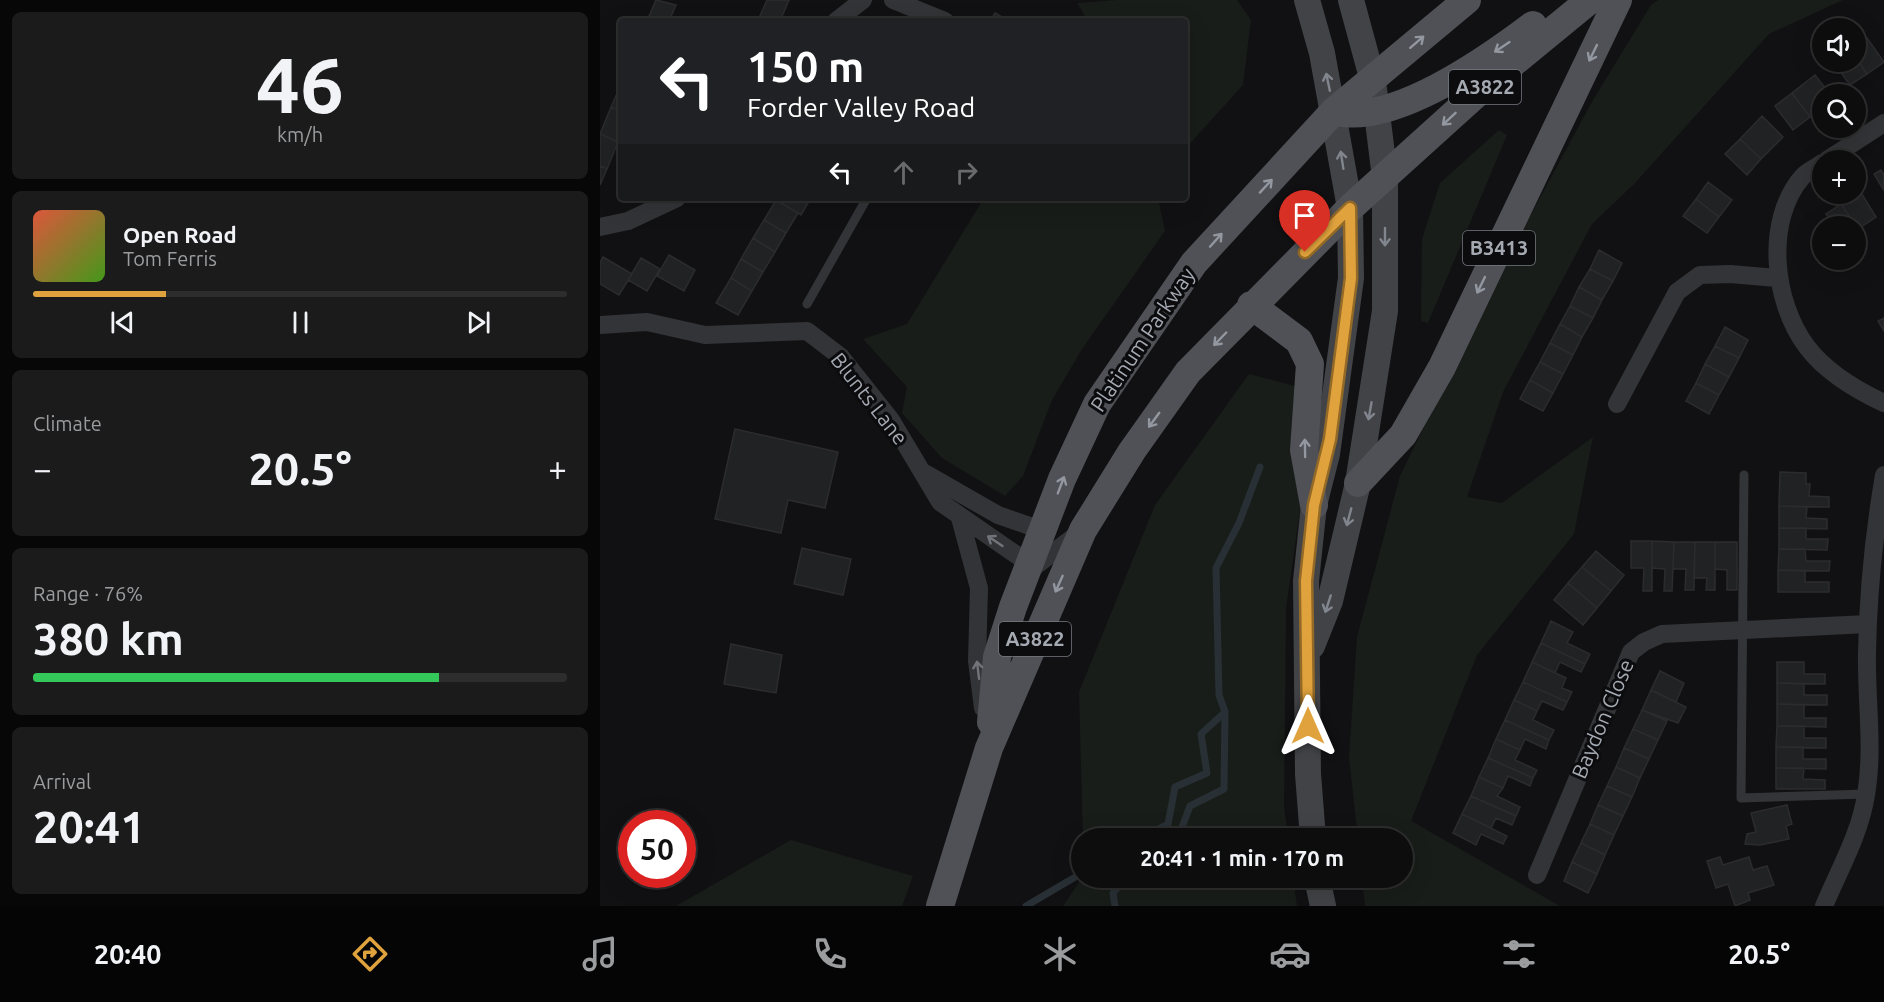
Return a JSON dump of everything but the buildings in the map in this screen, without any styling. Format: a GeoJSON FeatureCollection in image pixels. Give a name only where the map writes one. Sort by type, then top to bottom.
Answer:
{"type":"FeatureCollection","features":[{"type":"Feature","properties":{"kind":"main road"},"geometry":{"type":"LineString","coordinates":[[1307,0],[1322,52],[1350,208],[1351,278],[1332,424],[1314,505],[1306,581],[1309,655],[1308,774],[1312,828]]}},
{"type":"Feature","properties":{"kind":"main road"},"geometry":{"type":"LineString","coordinates":[[1309,655],[1330,602],[1340,551],[1358,483],[1385,310],[1385,178],[1373,81],[1351,0]]}},
{"type":"Feature","properties":{"kind":"main road","name":"A3822"},"geometry":{"type":"LineString","coordinates":[[1334,111],[1373,81],[1467,0]]}},
{"type":"Feature","properties":{"kind":"main road"},"geometry":{"type":"LineString","coordinates":[[1334,111],[1356,116],[1377,113],[1456,78],[1566,0]]}},
{"type":"Feature","properties":{"kind":"main road","name":"A3822"},"geometry":{"type":"LineString","coordinates":[[1350,208],[1485,86],[1590,0]]}},
{"type":"Feature","properties":{"kind":"main road","name":"B3413"},"geometry":{"type":"LineString","coordinates":[[1358,483],[1402,435],[1442,367],[1618,0]]}},
{"type":"Feature","properties":{"kind":"main road","name":"Platinum Parkway"},"geometry":{"type":"LineString","coordinates":[[989,748],[997,657],[1062,479],[1097,404],[1194,263],[1334,111]]}},
{"type":"Feature","properties":{"kind":"main road","name":"Platinum Parkway"},"geometry":{"type":"LineString","coordinates":[[940,906],[976,797],[989,748],[1083,530],[1132,451],[1188,372],[1251,305],[1350,208]]}},
{"type":"Feature","properties":{"kind":"main road"},"geometry":{"type":"LineString","coordinates":[[1251,305],[1299,342],[1310,364],[1304,450],[1314,505]]}},
{"type":"Feature","properties":{"kind":"main road"},"geometry":{"type":"LineString","coordinates":[[1319,888],[1323,906]]}},
{"type":"Feature","properties":{"kind":"street"},"geometry":{"type":"LineString","coordinates":[[840,18],[863,0]]}},
{"type":"Feature","properties":{"kind":"street"},"geometry":{"type":"LineString","coordinates":[[893,0],[938,18]]}},
{"type":"Feature","properties":{"kind":"street"},"geometry":{"type":"LineString","coordinates":[[1842,150],[1884,123]]}},
{"type":"Feature","properties":{"kind":"street"},"geometry":{"type":"LineString","coordinates":[[1812,170],[1804,176],[1780,216],[1777,278],[1791,321],[1807,347],[1831,371],[1863,394],[1884,403]]}},
{"type":"Feature","properties":{"kind":"street"},"geometry":{"type":"LineString","coordinates":[[600,227],[628,221],[671,201]]}},
{"type":"Feature","properties":{"kind":"street"},"geometry":{"type":"LineString","coordinates":[[1617,404],[1677,292],[1700,275],[1730,274],[1777,278]]}},
{"type":"Feature","properties":{"kind":"street","name":"Blunts Lane"},"geometry":{"type":"LineString","coordinates":[[600,325],[647,322],[705,335],[807,331],[841,357],[891,420],[940,502],[1029,565]]}},
{"type":"Feature","properties":{"kind":"street"},"geometry":{"type":"LineString","coordinates":[[919,469],[998,516],[1044,531]]}},
{"type":"Feature","properties":{"kind":"street"},"geometry":{"type":"LineString","coordinates":[[1830,904],[1860,821],[1875,795],[1869,766],[1868,624],[1884,475]]}},
{"type":"Feature","properties":{"kind":"street"},"geometry":{"type":"LineString","coordinates":[[960,518],[979,588],[976,661],[989,748]]}},
{"type":"Feature","properties":{"kind":"street"},"geometry":{"type":"LineString","coordinates":[[1029,565],[1034,567],[1083,530]]}},
{"type":"Feature","properties":{"kind":"street","name":"Baydon Close"},"geometry":{"type":"LineString","coordinates":[[1537,875],[1631,652],[1644,642],[1662,634],[1743,628],[1868,624]]}},
{"type":"Feature","properties":{"kind":"lane"},"geometry":{"type":"LineString","coordinates":[[807,304],[865,201]]}},
{"type":"Feature","properties":{"kind":"lane"},"geometry":{"type":"LineString","coordinates":[[1744,475],[1741,798],[1875,795]]}},
{"type":"Feature","properties":{"kind":"shaded area"},"geometry":{"type":"Polygon","coordinates":[[[1118,0],[1237,0],[1251,20],[1243,85],[1188,146],[1188,18],[1086,18],[1077,3],[1118,0]]]}},
{"type":"Feature","properties":{"kind":"shaded area"},"geometry":{"type":"Polygon","coordinates":[[[1658,0],[1843,0],[1769,34],[1635,183],[1592,224],[1503,392],[1467,497],[1502,503],[1593,437],[1574,534],[1477,655],[1411,821],[1560,906],[1365,906],[1363,888],[1413,888],[1413,828],[1357,828],[1349,758],[1357,637],[1400,476],[1490,290],[1593,100],[1651,5],[1658,0]]]}},
{"type":"Feature","properties":{"kind":"shaded area"},"geometry":{"type":"Polygon","coordinates":[[[1499,130],[1507,135],[1428,323],[1421,321],[1422,239],[1440,183],[1499,130]]]}},
{"type":"Feature","properties":{"kind":"shaded area"},"geometry":{"type":"Polygon","coordinates":[[[982,201],[1159,201],[1165,231],[1082,349],[1052,400],[1023,476],[1005,496],[942,458],[902,413],[907,387],[863,339],[907,324],[982,201]]]}},
{"type":"Feature","properties":{"kind":"shaded area"},"geometry":{"type":"Polygon","coordinates":[[[1249,374],[1317,392],[1286,608],[1284,806],[1287,828],[1083,828],[1079,692],[1155,505],[1249,374]]]}},
{"type":"Feature","properties":{"kind":"shaded area"},"geometry":{"type":"Polygon","coordinates":[[[791,840],[913,876],[902,906],[676,906],[791,840]]]}},
{"type":"Feature","properties":{"kind":"shaded area"},"geometry":{"type":"Polygon","coordinates":[[[1075,888],[1294,888],[1297,906],[1063,906],[1075,888]]]}},
{"type":"Feature","properties":{"kind":"waterway"},"geometry":{"type":"LineString","coordinates":[[1182,828],[1190,806],[1224,789],[1225,712],[1219,695],[1216,568],[1239,523],[1260,467]]}},
{"type":"Feature","properties":{"kind":"waterway"},"geometry":{"type":"LineString","coordinates":[[1161,828],[1168,824],[1175,787],[1207,773],[1201,734],[1225,712]]}},
{"type":"Feature","properties":{"kind":"waterway"},"geometry":{"type":"LineString","coordinates":[[1026,906],[1071,879]]}},
{"type":"Feature","properties":{"kind":"waterway"},"geometry":{"type":"LineString","coordinates":[[1115,906],[1113,893],[1117,888]]}},
{"type":"Feature","properties":{"kind":"route"},"geometry":{"type":"LineString","coordinates":[[1305,252],[1350,208],[1351,278],[1330,439],[1314,505],[1306,581],[1309,655],[1308,726]]}}]}
